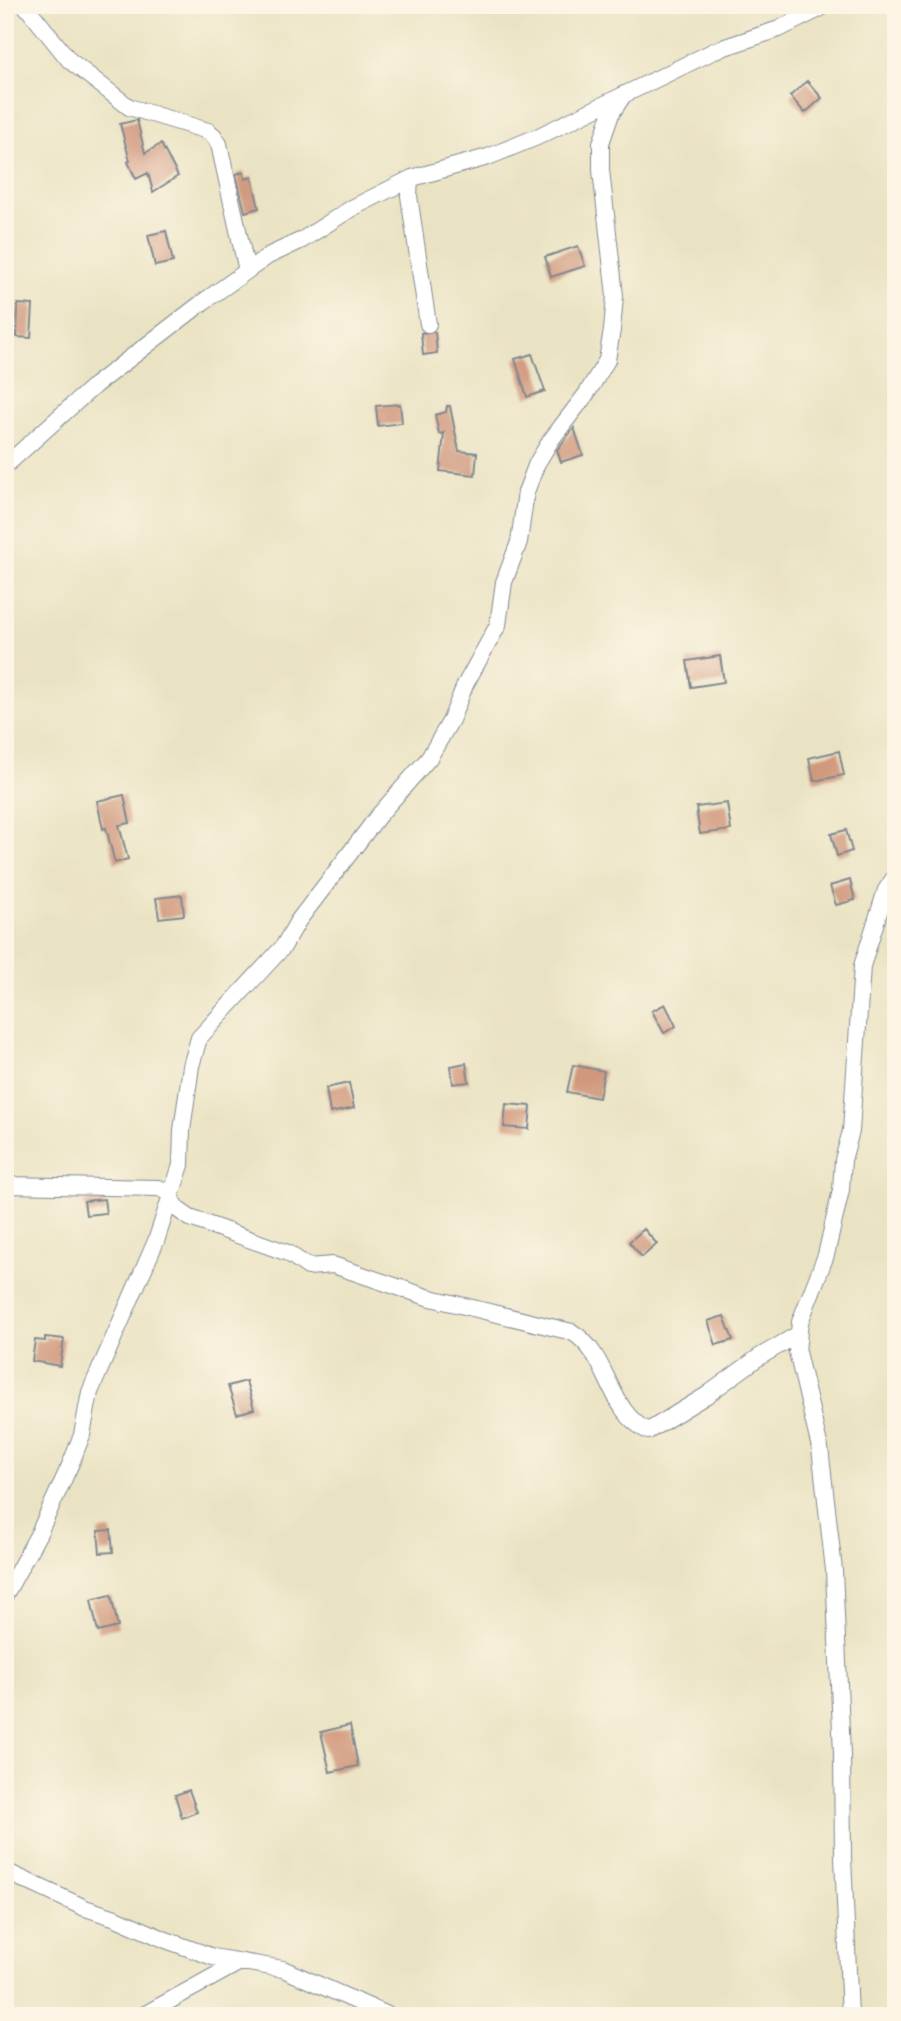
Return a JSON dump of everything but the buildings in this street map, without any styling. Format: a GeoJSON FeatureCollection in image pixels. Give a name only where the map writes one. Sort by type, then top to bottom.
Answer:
{"type":"FeatureCollection","features":[{"type":"Feature","properties":{"kind":"street"},"geometry":{"type":"LineString","coordinates":[[25,5],[69,60],[129,107],[208,131],[214,136],[219,144],[247,271]]}},
{"type":"Feature","properties":{"kind":"street"},"geometry":{"type":"LineString","coordinates":[[5,466],[95,385],[247,271],[268,256],[328,225],[352,208],[410,179],[488,157],[537,137],[716,50],[779,29],[827,5]]}},
{"type":"Feature","properties":{"kind":"street"},"geometry":{"type":"LineString","coordinates":[[5,1595],[39,1533],[71,1463],[82,1435],[90,1392],[156,1241],[181,1165],[182,1130],[191,1066],[199,1038],[283,947],[298,921],[379,815],[429,758],[451,720],[465,684],[498,625],[504,582],[519,542],[526,492],[533,473],[551,440],[587,394],[607,360],[615,296],[601,170],[601,143],[611,114],[624,94]]}},
{"type":"Feature","properties":{"kind":"street"},"geometry":{"type":"LineString","coordinates":[[410,179],[409,196],[428,324]]}},
{"type":"Feature","properties":{"kind":"street"},"geometry":{"type":"LineString","coordinates":[[850,2016],[836,1604],[820,1448],[797,1352],[797,1335],[826,1255],[841,1190],[843,1160],[851,1131],[862,966],[886,890],[896,875]]}},
{"type":"Feature","properties":{"kind":"street"},"geometry":{"type":"LineString","coordinates":[[5,1185],[159,1188],[167,1192],[177,1209],[190,1217],[288,1253],[308,1266],[333,1265],[427,1297],[572,1332],[595,1356],[624,1412],[639,1427],[648,1431],[797,1335]]}},
{"type":"Feature","properties":{"kind":"street"},"geometry":{"type":"LineString","coordinates":[[5,1871],[85,1908],[166,1940],[213,1957],[283,1969],[390,2016]]}},
{"type":"Feature","properties":{"kind":"street"},"geometry":{"type":"LineString","coordinates":[[142,2016],[240,1962]]}}]}
